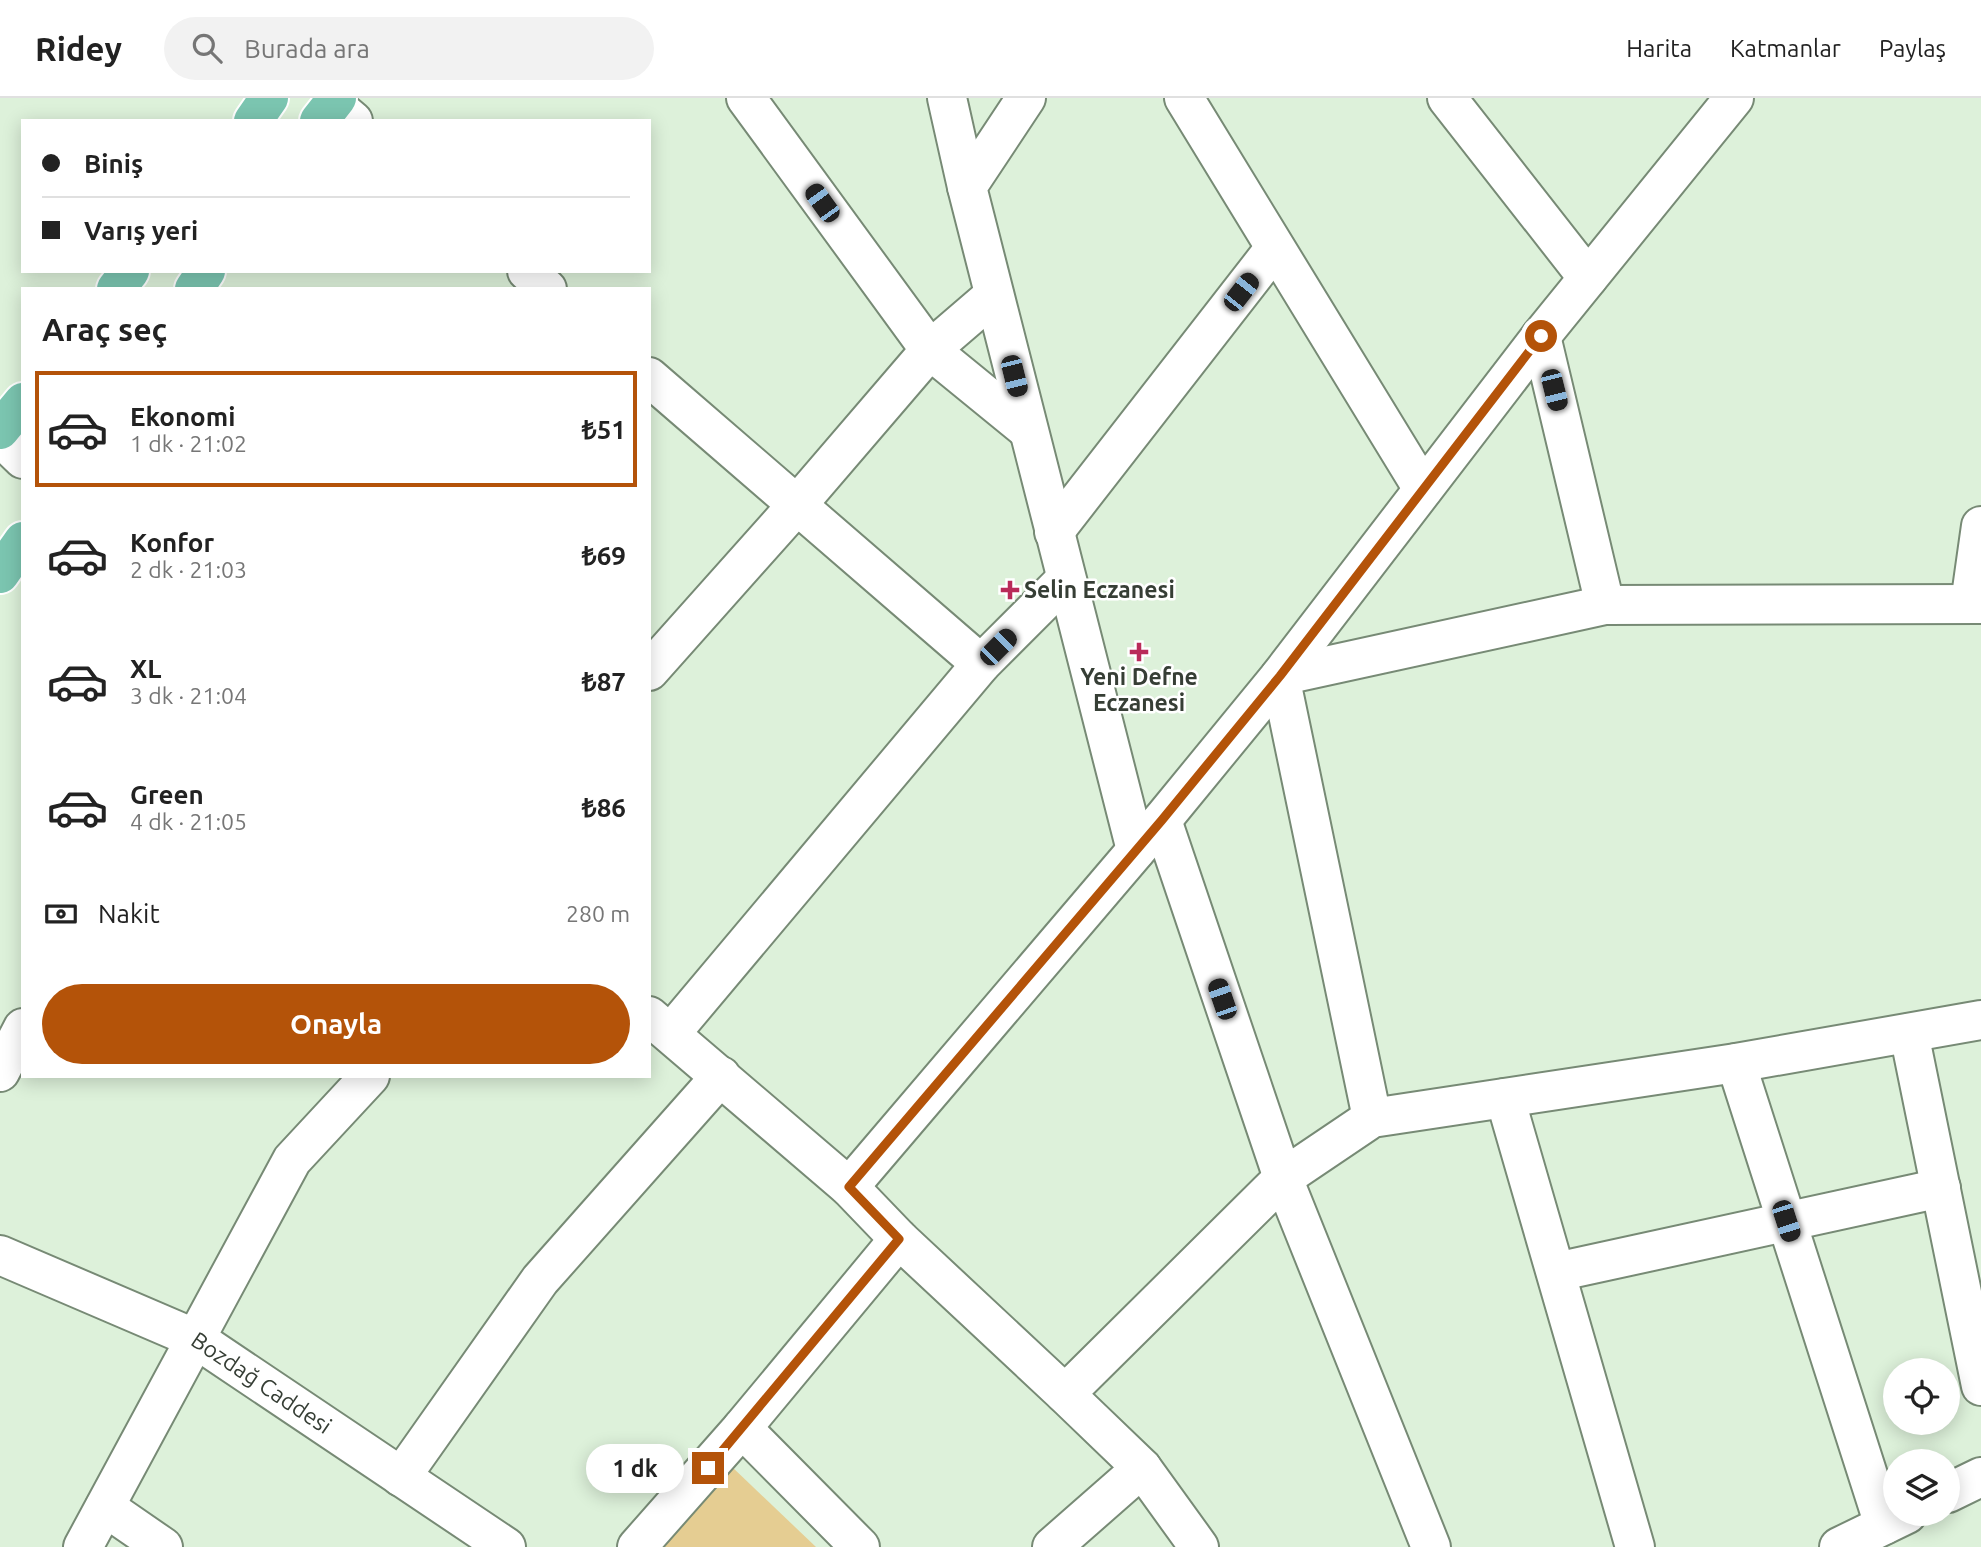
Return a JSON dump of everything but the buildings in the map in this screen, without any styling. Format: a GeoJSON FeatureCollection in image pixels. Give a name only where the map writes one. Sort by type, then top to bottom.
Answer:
{"type":"FeatureCollection","features":[{"type":"Feature","properties":{"kind":"main road"},"geometry":{"type":"LineString","coordinates":[[254,119],[270,98]]}},
{"type":"Feature","properties":{"kind":"main road"},"geometry":{"type":"LineString","coordinates":[[118,287],[128,273]]}},
{"type":"Feature","properties":{"kind":"main road"},"geometry":{"type":"LineString","coordinates":[[0,430],[21,404]]}},
{"type":"Feature","properties":{"kind":"street"},"geometry":{"type":"LineString","coordinates":[[746,98],[930,350],[1028,430]]}},
{"type":"Feature","properties":{"kind":"street"},"geometry":{"type":"LineString","coordinates":[[947,98],[994,295],[1136,849]]}},
{"type":"Feature","properties":{"kind":"street"},"geometry":{"type":"LineString","coordinates":[[967,187],[1026,98]]}},
{"type":"Feature","properties":{"kind":"street"},"geometry":{"type":"LineString","coordinates":[[1184,98],[1423,489]]}},
{"type":"Feature","properties":{"kind":"street"},"geometry":{"type":"LineString","coordinates":[[1447,98],[1588,278]]}},
{"type":"Feature","properties":{"kind":"street"},"geometry":{"type":"LineString","coordinates":[[849,1187],[1162,820],[1280,676],[1541,336],[1734,98]]}},
{"type":"Feature","properties":{"kind":"street"},"geometry":{"type":"LineString","coordinates":[[1054,531],[1275,248]]}},
{"type":"Feature","properties":{"kind":"street"},"geometry":{"type":"LineString","coordinates":[[529,273],[545,287]]}},
{"type":"Feature","properties":{"kind":"street"},"geometry":{"type":"LineString","coordinates":[[651,669],[930,350],[994,295]]}},
{"type":"Feature","properties":{"kind":"street"},"geometry":{"type":"LineString","coordinates":[[1541,336],[1605,605]]}},
{"type":"Feature","properties":{"kind":"street"},"geometry":{"type":"LineString","coordinates":[[651,379],[981,664]]}},
{"type":"Feature","properties":{"kind":"street"},"geometry":{"type":"LineString","coordinates":[[0,437],[21,457]]}},
{"type":"Feature","properties":{"kind":"street"},"geometry":{"type":"LineString","coordinates":[[1280,676],[1605,605],[1975,604],[1981,526]]}},
{"type":"Feature","properties":{"kind":"street"},"geometry":{"type":"LineString","coordinates":[[1066,579],[981,664],[660,1025],[849,1187],[899,1239],[1142,1468],[1199,1547]]}},
{"type":"Feature","properties":{"kind":"street"},"geometry":{"type":"LineString","coordinates":[[1280,676],[1372,1118]]}},
{"type":"Feature","properties":{"kind":"street"},"geometry":{"type":"LineString","coordinates":[[1162,820],[1283,1178],[1431,1547]]}},
{"type":"Feature","properties":{"kind":"street"},"geometry":{"type":"LineString","coordinates":[[1065,1394],[1283,1178],[1372,1118],[1736,1063],[1981,1020]]}},
{"type":"Feature","properties":{"kind":"street"},"geometry":{"type":"LineString","coordinates":[[0,1072],[21,1032]]}},
{"type":"Feature","properties":{"kind":"street"},"geometry":{"type":"LineString","coordinates":[[1909,1033],[1981,1386]]}},
{"type":"Feature","properties":{"kind":"street"},"geometry":{"type":"LineString","coordinates":[[1736,1063],[1786,1221],[1883,1486]]}},
{"type":"Feature","properties":{"kind":"street"},"geometry":{"type":"LineString","coordinates":[[401,1477],[540,1280],[721,1076]]}},
{"type":"Feature","properties":{"kind":"street"},"geometry":{"type":"LineString","coordinates":[[83,1547],[292,1160],[368,1078]]}},
{"type":"Feature","properties":{"kind":"street"},"geometry":{"type":"LineString","coordinates":[[1505,1098],[1635,1547]]}},
{"type":"Feature","properties":{"kind":"street"},"geometry":{"type":"LineString","coordinates":[[1556,1272],[1941,1188]]}},
{"type":"Feature","properties":{"kind":"street"},"geometry":{"type":"LineString","coordinates":[[637,1547],[743,1428],[899,1239]]}},
{"type":"Feature","properties":{"kind":"street","name":"Bozdağ Caddesi"},"geometry":{"type":"LineString","coordinates":[[0,1255],[196,1339],[506,1547]]}},
{"type":"Feature","properties":{"kind":"street"},"geometry":{"type":"LineString","coordinates":[[743,1428],[860,1547]]}},
{"type":"Feature","properties":{"kind":"street"},"geometry":{"type":"LineString","coordinates":[[1052,1547],[1142,1468]]}},
{"type":"Feature","properties":{"kind":"street"},"geometry":{"type":"LineString","coordinates":[[1960,1487],[1981,1477]]}},
{"type":"Feature","properties":{"kind":"street"},"geometry":{"type":"LineString","coordinates":[[105,1507],[163,1547]]}},
{"type":"Feature","properties":{"kind":"street"},"geometry":{"type":"LineString","coordinates":[[1840,1547],[1883,1525]]}},
{"type":"Feature","properties":{"kind":"shaded area"},"geometry":{"type":"Polygon","coordinates":[[[730,1465],[816,1547],[657,1547],[730,1465]]]}},
{"type":"Feature","properties":{"kind":"place","name":"Selin Eczanesi"},"geometry":{"type":"Point","coordinates":[1010,590]}},
{"type":"Feature","properties":{"kind":"place","name":"Yeni Defne Eczanesi"},"geometry":{"type":"Point","coordinates":[1139,652]}},
{"type":"Feature","properties":{"kind":"route"},"geometry":{"type":"LineString","coordinates":[[708,1468],[899,1239],[849,1187],[1162,820],[1280,676],[1541,336]]}}]}
